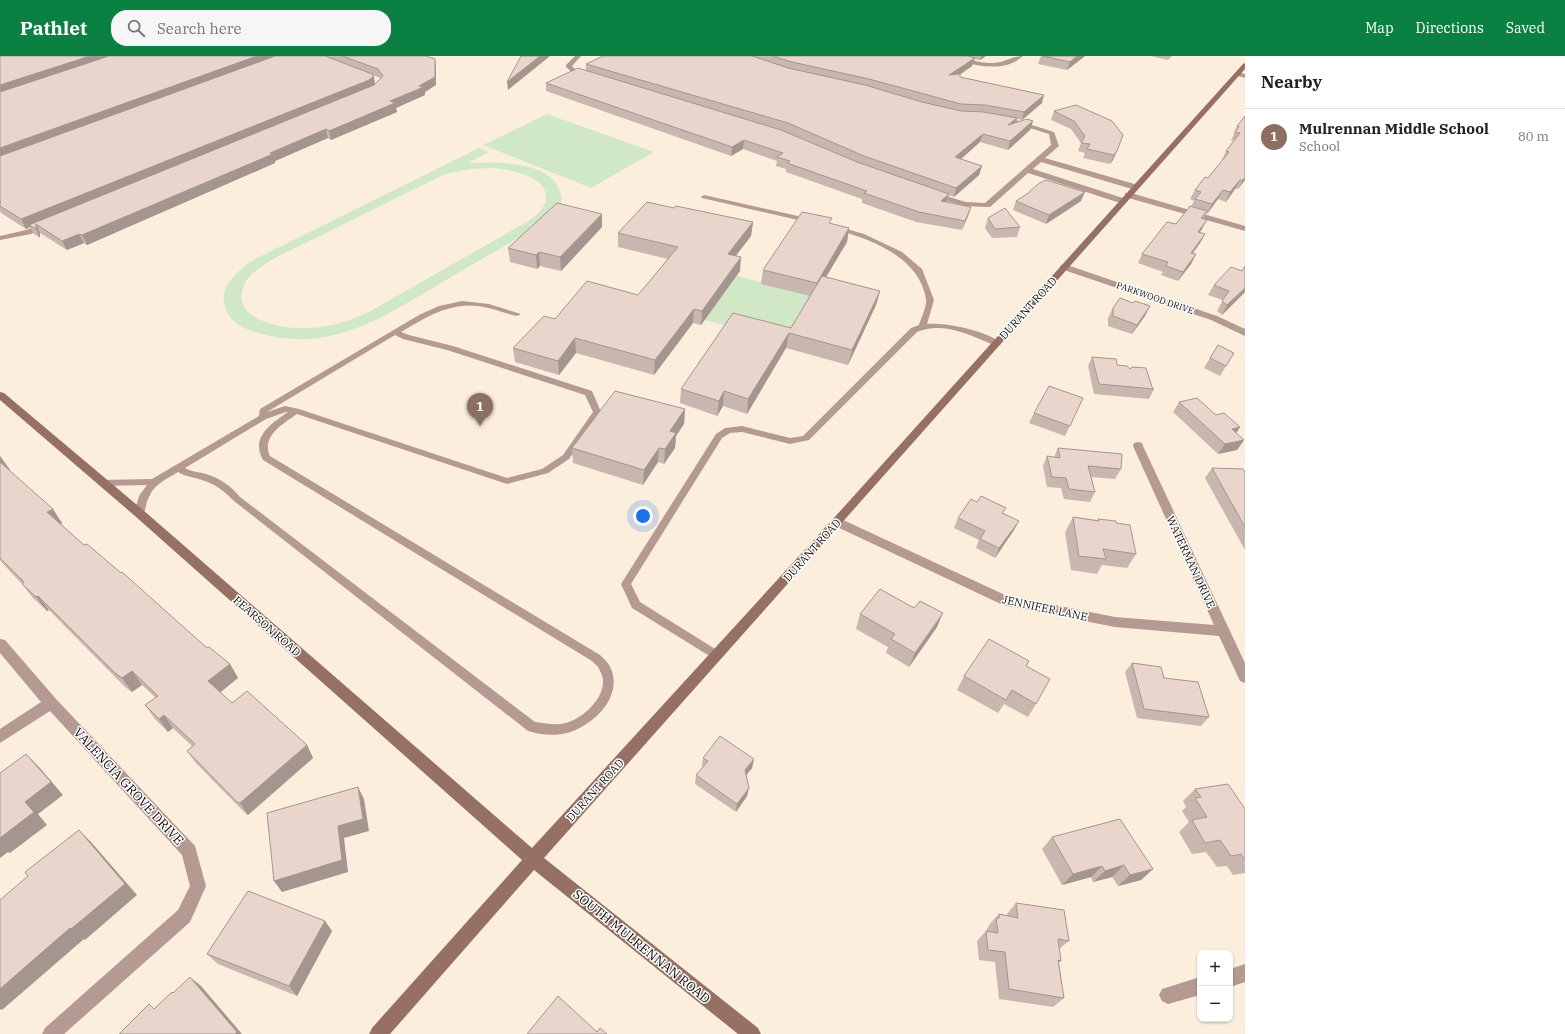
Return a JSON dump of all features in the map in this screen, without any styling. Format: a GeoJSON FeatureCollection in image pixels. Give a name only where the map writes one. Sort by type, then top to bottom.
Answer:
{"type":"FeatureCollection","features":[{"type":"Feature","properties":{"kind":"street"},"geometry":{"type":"LineString","coordinates":[[578,56],[568,66],[575,72],[594,79]]}},
{"type":"Feature","properties":{"kind":"street"},"geometry":{"type":"LineString","coordinates":[[948,56],[983,65],[996,66],[1012,62],[1020,56]]}},
{"type":"Feature","properties":{"kind":"street","name":"DURANT ROAD"},"geometry":{"type":"LineString","coordinates":[[378,1034],[1135,187],[1241,75],[1245,65]]}},
{"type":"Feature","properties":{"kind":"street"},"geometry":{"type":"LineString","coordinates":[[924,191],[965,204],[987,205],[1055,146],[1052,133],[1031,126],[1010,122]]}},
{"type":"Feature","properties":{"kind":"street"},"geometry":{"type":"LineString","coordinates":[[1040,159],[1135,187]]}},
{"type":"Feature","properties":{"kind":"street"},"geometry":{"type":"LineString","coordinates":[[1027,170],[1245,230]]}},
{"type":"Feature","properties":{"kind":"street"},"geometry":{"type":"LineString","coordinates":[[0,238],[28,232],[58,220]]}},
{"type":"Feature","properties":{"kind":"street","name":"PARKWOOD DRIVE"},"geometry":{"type":"LineString","coordinates":[[1064,267],[1214,318],[1245,333]]}},
{"type":"Feature","properties":{"kind":"street","name":"PEARSON ROAD"},"geometry":{"type":"LineString","coordinates":[[0,395],[139,513],[533,859]]}},
{"type":"Feature","properties":{"kind":"street","name":"WATERMAN DRIVE"},"geometry":{"type":"LineString","coordinates":[[1138,446],[1222,631],[1245,677]]}},
{"type":"Feature","properties":{"kind":"street","name":"JENNIFER LANE"},"geometry":{"type":"LineString","coordinates":[[836,522],[1003,600],[1115,622],[1222,631]]}},
{"type":"Feature","properties":{"kind":"street","name":"VALENCIA GROVE DRIVE"},"geometry":{"type":"LineString","coordinates":[[0,644],[51,703],[189,851],[198,886],[184,916],[51,1034]]}},
{"type":"Feature","properties":{"kind":"street"},"geometry":{"type":"LineString","coordinates":[[0,737],[51,703]]}},
{"type":"Feature","properties":{"kind":"street","name":"SOUTH MULRENNAN ROAD"},"geometry":{"type":"LineString","coordinates":[[533,859],[752,1034]]}},
{"type":"Feature","properties":{"kind":"street"},"geometry":{"type":"LineString","coordinates":[[1233,977],[1245,973]]}},
{"type":"Feature","properties":{"kind":"street"},"geometry":{"type":"LineString","coordinates":[[1168,996],[1197,987]]}},
{"type":"Feature","properties":{"kind":"lane"},"geometry":{"type":"LineString","coordinates":[[704,197],[820,223]]}},
{"type":"Feature","properties":{"kind":"lane"},"geometry":{"type":"LineString","coordinates":[[828,225],[862,235],[899,254],[919,271],[930,300],[923,325]]}},
{"type":"Feature","properties":{"kind":"lane"},"geometry":{"type":"LineString","coordinates":[[263,417],[263,411],[421,316],[458,304],[472,303],[517,314]]}},
{"type":"Feature","properties":{"kind":"lane"},"geometry":{"type":"LineString","coordinates":[[716,655],[636,605],[626,584],[719,436],[728,430],[742,429],[790,440],[806,438],[914,330],[923,325],[940,326],[965,331],[997,343]]}},
{"type":"Feature","properties":{"kind":"lane"},"geometry":{"type":"LineString","coordinates":[[139,513],[144,496],[154,482],[263,417],[285,409],[296,411],[507,481],[545,471],[566,457],[597,412],[589,394],[572,387],[450,348],[406,337],[395,332]]}},
{"type":"Feature","properties":{"kind":"lane"},"geometry":{"type":"LineString","coordinates":[[179,468],[189,474],[205,477],[226,487],[244,504],[532,727],[552,730],[567,728],[583,722],[600,705],[608,688],[606,671],[596,658],[266,458],[261,445],[265,437],[274,426],[296,411]]}},
{"type":"Feature","properties":{"kind":"lane"},"geometry":{"type":"LineString","coordinates":[[102,483],[154,482]]}},
{"type":"Feature","properties":{"kind":"green space"},"geometry":{"type":"Polygon","coordinates":[[[547,114],[654,152],[591,188],[483,145],[547,114]]]}},
{"type":"Feature","properties":{"kind":"green space"},"geometry":{"type":"Polygon","coordinates":[[[479,148],[489,152],[468,163],[505,163],[533,168],[545,173],[554,181],[561,194],[562,200],[560,206],[541,225],[398,309],[354,329],[332,336],[309,339],[284,338],[246,329],[231,318],[225,309],[225,289],[232,278],[253,260],[479,148]],[[493,168],[470,169],[445,174],[275,258],[256,271],[246,282],[242,292],[242,301],[246,309],[260,320],[289,328],[325,326],[352,319],[369,312],[530,220],[545,204],[546,192],[543,187],[538,182],[521,173],[493,168]]]}},
{"type":"Feature","properties":{"kind":"green space"},"geometry":{"type":"Polygon","coordinates":[[[734,275],[815,297],[788,342],[689,316],[700,301],[715,305],[734,275]]]}},
{"type":"Feature","properties":{"kind":"building"},"geometry":{"type":"Polygon","coordinates":[[[0,56],[90,56],[0,85],[0,56]]]}},
{"type":"Feature","properties":{"kind":"building"},"geometry":{"type":"Polygon","coordinates":[[[109,56],[257,56],[0,148],[0,92],[109,56]]]}},
{"type":"Feature","properties":{"kind":"building"},"geometry":{"type":"Polygon","coordinates":[[[275,56],[325,56],[374,76],[369,80],[21,219],[0,206],[0,156],[275,56]]]}},
{"type":"Feature","properties":{"kind":"building"},"geometry":{"type":"Polygon","coordinates":[[[342,56],[426,56],[435,59],[435,77],[419,86],[424,87],[390,101],[395,103],[329,131],[326,129],[270,153],[273,154],[82,235],[79,234],[62,241],[36,224],[36,229],[29,225],[374,85],[383,76],[378,69],[342,56]]]}},
{"type":"Feature","properties":{"kind":"building"},"geometry":{"type":"Polygon","coordinates":[[[521,56],[540,56],[507,82],[521,56]]]}},
{"type":"Feature","properties":{"kind":"building"},"geometry":{"type":"Polygon","coordinates":[[[603,56],[752,56],[788,68],[865,85],[922,102],[961,111],[984,112],[1017,118],[1008,125],[1027,119],[1033,121],[1010,141],[983,134],[955,157],[982,166],[956,188],[864,156],[788,123],[586,64],[603,56]]]}},
{"type":"Feature","properties":{"kind":"building"},"geometry":{"type":"Polygon","coordinates":[[[772,56],[968,56],[975,58],[949,75],[960,74],[960,77],[1044,95],[1024,112],[985,105],[961,104],[869,79],[792,62],[772,56]]]}},
{"type":"Feature","properties":{"kind":"building"},"geometry":{"type":"Polygon","coordinates":[[[1043,56],[1077,56],[1070,62],[1043,56]]]}},
{"type":"Feature","properties":{"kind":"building"},"geometry":{"type":"Polygon","coordinates":[[[578,68],[781,130],[857,162],[949,194],[941,201],[971,207],[965,221],[919,212],[864,193],[867,191],[787,163],[790,161],[777,157],[783,153],[744,140],[732,147],[546,83],[578,68]]]}},
{"type":"Feature","properties":{"kind":"building"},"geometry":{"type":"Polygon","coordinates":[[[1076,105],[1112,121],[1123,135],[1114,155],[1087,149],[1090,144],[1081,143],[1085,136],[1074,121],[1054,111],[1076,105]]]}},
{"type":"Feature","properties":{"kind":"building"},"geometry":{"type":"Polygon","coordinates":[[[1245,116],[1245,178],[1240,180],[1230,192],[1223,190],[1212,204],[1195,199],[1201,192],[1195,190],[1205,177],[1208,178],[1229,152],[1226,151],[1240,133],[1235,132],[1239,126],[1237,126],[1245,116]]]}},
{"type":"Feature","properties":{"kind":"building"},"geometry":{"type":"Polygon","coordinates":[[[1046,180],[1085,192],[1049,215],[1016,201],[1038,184],[1046,180]]]}},
{"type":"Feature","properties":{"kind":"building"},"geometry":{"type":"Polygon","coordinates":[[[647,202],[674,208],[676,206],[753,222],[728,254],[741,257],[702,311],[694,309],[655,360],[575,338],[558,361],[513,348],[544,316],[555,319],[587,281],[638,295],[678,247],[618,233],[647,202]]]}},
{"type":"Feature","properties":{"kind":"building"},"geometry":{"type":"Polygon","coordinates":[[[557,203],[602,214],[560,257],[539,252],[536,255],[508,248],[557,203]]]}},
{"type":"Feature","properties":{"kind":"building"},"geometry":{"type":"Polygon","coordinates":[[[1190,206],[1207,211],[1201,218],[1207,220],[1198,232],[1205,234],[1191,253],[1196,254],[1183,272],[1166,266],[1168,262],[1142,254],[1167,222],[1176,224],[1190,206]]]}},
{"type":"Feature","properties":{"kind":"building"},"geometry":{"type":"Polygon","coordinates":[[[1005,208],[1020,227],[995,229],[988,218],[1005,208]]]}},
{"type":"Feature","properties":{"kind":"building"},"geometry":{"type":"Polygon","coordinates":[[[802,212],[832,218],[829,223],[849,228],[817,283],[763,270],[802,212]]]}},
{"type":"Feature","properties":{"kind":"building"},"geometry":{"type":"Polygon","coordinates":[[[1245,266],[1245,288],[1227,305],[1222,301],[1229,291],[1214,285],[1231,267],[1242,271],[1245,266]]]}},
{"type":"Feature","properties":{"kind":"building"},"geometry":{"type":"Polygon","coordinates":[[[822,276],[880,291],[852,350],[789,333],[748,399],[724,391],[719,401],[681,389],[733,313],[791,328],[822,276]]]}},
{"type":"Feature","properties":{"kind":"building"},"geometry":{"type":"Polygon","coordinates":[[[1120,298],[1133,303],[1135,301],[1150,306],[1137,325],[1113,316],[1113,308],[1120,298]]]}},
{"type":"Feature","properties":{"kind":"building"},"geometry":{"type":"Polygon","coordinates":[[[1218,345],[1234,353],[1226,366],[1210,358],[1218,345]]]}},
{"type":"Feature","properties":{"kind":"building"},"geometry":{"type":"Polygon","coordinates":[[[1092,357],[1116,359],[1117,365],[1127,366],[1130,369],[1132,367],[1146,368],[1154,389],[1099,384],[1092,357]]]}},
{"type":"Feature","properties":{"kind":"building"},"geometry":{"type":"Polygon","coordinates":[[[1049,386],[1083,398],[1070,426],[1034,413],[1049,386]]]}},
{"type":"Feature","properties":{"kind":"building"},"geometry":{"type":"Polygon","coordinates":[[[615,391],[685,409],[670,431],[676,433],[665,449],[659,448],[644,470],[572,448],[615,391]]]}},
{"type":"Feature","properties":{"kind":"building"},"geometry":{"type":"Polygon","coordinates":[[[1197,398],[1216,415],[1224,413],[1240,427],[1232,429],[1244,440],[1225,444],[1179,402],[1197,398]]]}},
{"type":"Feature","properties":{"kind":"building"},"geometry":{"type":"Polygon","coordinates":[[[1058,448],[1122,454],[1121,469],[1088,466],[1095,492],[1069,489],[1066,478],[1052,477],[1047,456],[1060,458],[1058,448]]]}},
{"type":"Feature","properties":{"kind":"building"},"geometry":{"type":"Polygon","coordinates":[[[0,462],[53,509],[47,512],[84,545],[87,544],[121,573],[122,572],[207,648],[209,647],[230,664],[208,681],[232,703],[247,691],[307,745],[240,803],[237,802],[187,751],[195,744],[164,715],[159,719],[145,705],[158,696],[132,671],[122,678],[115,673],[38,596],[36,597],[22,584],[24,582],[0,558],[0,462]]]}},
{"type":"Feature","properties":{"kind":"building"},"geometry":{"type":"Polygon","coordinates":[[[1212,468],[1243,469],[1245,472],[1245,527],[1212,468]]]}},
{"type":"Feature","properties":{"kind":"building"},"geometry":{"type":"Polygon","coordinates":[[[981,496],[1006,508],[1002,513],[1019,521],[999,548],[980,539],[985,531],[958,518],[971,499],[977,502],[981,496]]]}},
{"type":"Feature","properties":{"kind":"building"},"geometry":{"type":"Polygon","coordinates":[[[1073,517],[1099,521],[1098,519],[1116,521],[1116,523],[1130,525],[1136,554],[1103,549],[1106,559],[1079,556],[1073,517]]]}},
{"type":"Feature","properties":{"kind":"building"},"geometry":{"type":"Polygon","coordinates":[[[880,589],[914,608],[920,601],[943,613],[915,653],[891,639],[895,634],[860,614],[880,589]]]}},
{"type":"Feature","properties":{"kind":"building"},"geometry":{"type":"Polygon","coordinates":[[[989,639],[1029,661],[1026,666],[1050,679],[1036,704],[1012,690],[1006,700],[964,676],[989,639]]]}},
{"type":"Feature","properties":{"kind":"building"},"geometry":{"type":"Polygon","coordinates":[[[1132,663],[1161,667],[1164,678],[1198,682],[1209,717],[1144,709],[1132,663]]]}},
{"type":"Feature","properties":{"kind":"building"},"geometry":{"type":"Polygon","coordinates":[[[720,736],[754,759],[745,770],[749,788],[737,804],[696,775],[708,761],[703,758],[720,736]]]}},
{"type":"Feature","properties":{"kind":"building"},"geometry":{"type":"Polygon","coordinates":[[[26,754],[51,782],[25,802],[34,812],[0,838],[0,773],[26,754]]]}},
{"type":"Feature","properties":{"kind":"building"},"geometry":{"type":"Polygon","coordinates":[[[1228,784],[1245,809],[1245,860],[1241,854],[1231,856],[1220,840],[1205,843],[1192,820],[1207,817],[1195,798],[1201,797],[1195,789],[1228,784]]]}},
{"type":"Feature","properties":{"kind":"building"},"geometry":{"type":"Polygon","coordinates":[[[358,787],[363,819],[338,826],[342,860],[274,881],[267,813],[358,787]]]}},
{"type":"Feature","properties":{"kind":"building"},"geometry":{"type":"Polygon","coordinates":[[[1120,819],[1153,869],[1130,875],[1124,865],[1105,871],[1102,866],[1073,874],[1052,837],[1120,819]]]}},
{"type":"Feature","properties":{"kind":"building"},"geometry":{"type":"Polygon","coordinates":[[[79,830],[125,884],[71,929],[70,928],[0,989],[0,900],[28,876],[25,872],[79,830]]]}},
{"type":"Feature","properties":{"kind":"building"},"geometry":{"type":"Polygon","coordinates":[[[248,891],[325,921],[289,986],[207,954],[248,891]]]}},
{"type":"Feature","properties":{"kind":"building"},"geometry":{"type":"Polygon","coordinates":[[[1016,903],[1064,910],[1069,941],[1058,939],[1061,961],[1058,960],[1064,998],[1009,989],[1005,952],[988,950],[986,931],[998,933],[996,918],[999,918],[999,914],[1018,918],[1016,903]]]}},
{"type":"Feature","properties":{"kind":"building"},"geometry":{"type":"Polygon","coordinates":[[[190,977],[237,1032],[235,1034],[119,1034],[149,1004],[154,1009],[190,977]]]}},
{"type":"Feature","properties":{"kind":"building"},"geometry":{"type":"Polygon","coordinates":[[[558,996],[597,1032],[600,1028],[607,1034],[527,1034],[558,996]]]}},
{"type":"Feature","properties":{"kind":"place","name":"Mulrennan Middle School"},"geometry":{"type":"Point","coordinates":[480,426]}}]}
